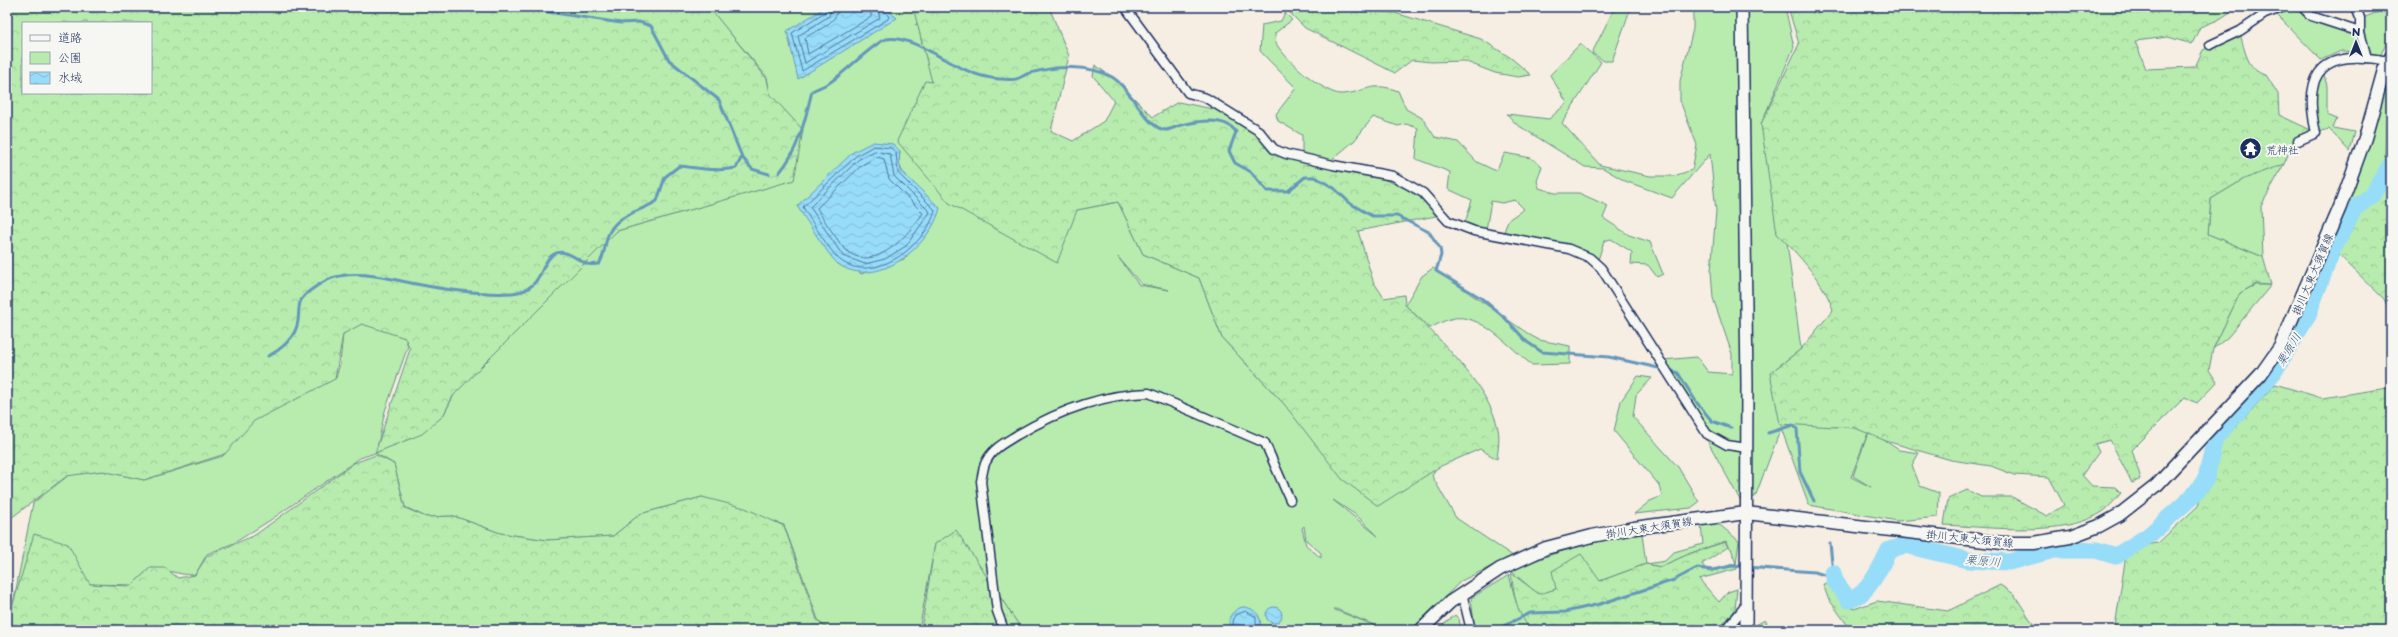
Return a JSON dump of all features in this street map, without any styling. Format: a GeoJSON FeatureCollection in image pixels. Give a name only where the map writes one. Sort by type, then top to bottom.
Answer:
{"type":"FeatureCollection","features":[{"type":"Feature","properties":{"kind":"main road","name":"掛川大東大須賀線"},"geometry":{"type":"LineString","coordinates":[[1421,630],[1462,593],[1500,568],[1546,548],[1592,536],[1634,528],[1746,513],[2002,543],[2034,543],[2070,537],[2099,526],[2119,515],[2147,495],[2200,441],[2261,374],[2280,347],[2340,207],[2365,138],[2379,86],[2390,59]]}},
{"type":"Feature","properties":{"kind":"street"},"geometry":{"type":"LineString","coordinates":[[1125,7],[1188,93],[1206,98],[1258,131],[1274,149],[1286,154],[1332,165],[1393,176],[1423,193],[1448,221],[1474,231],[1569,249],[1590,258],[1601,268],[1707,434],[1728,445],[1747,448]]}},
{"type":"Feature","properties":{"kind":"street"},"geometry":{"type":"LineString","coordinates":[[1742,7],[1747,448],[1746,630]]}},
{"type":"Feature","properties":{"kind":"street"},"geometry":{"type":"LineString","coordinates":[[2210,45],[2240,31],[2265,14],[2284,7]]}},
{"type":"Feature","properties":{"kind":"street"},"geometry":{"type":"LineString","coordinates":[[2302,7],[2311,16],[2360,32]]}},
{"type":"Feature","properties":{"kind":"street"},"geometry":{"type":"LineString","coordinates":[[2356,7],[2360,18],[2360,32],[2367,58]]}},
{"type":"Feature","properties":{"kind":"street"},"geometry":{"type":"LineString","coordinates":[[2298,141],[2316,133],[2310,108],[2313,86],[2320,70],[2341,59],[2390,59]]}},
{"type":"Feature","properties":{"kind":"street"},"geometry":{"type":"LineString","coordinates":[[1004,630],[997,611],[981,480],[986,460],[997,447],[1048,417],[1085,403],[1131,393],[1149,393],[1265,443],[1290,500]]}},
{"type":"Feature","properties":{"kind":"street"},"geometry":{"type":"LineString","coordinates":[[1462,593],[1471,630]]}},
{"type":"Feature","properties":{"kind":"street"},"geometry":{"type":"LineString","coordinates":[[1726,630],[1746,605]]}},
{"type":"Feature","properties":{"kind":"green space"},"geometry":{"type":"Polygon","coordinates":[[[7,7],[709,7],[767,79],[770,94],[803,130],[794,180],[617,231],[453,396],[443,416],[422,434],[375,453],[410,349],[405,338],[362,324],[343,334],[335,379],[254,421],[225,454],[144,480],[102,471],[67,476],[7,521],[7,7]]]}},
{"type":"Feature","properties":{"kind":"green space"},"geometry":{"type":"Polygon","coordinates":[[[708,7],[913,7],[918,22],[915,25],[918,23],[933,83],[1077,210],[1118,202],[1143,254],[1199,278],[1222,338],[1284,404],[1438,464],[1432,476],[1456,518],[1513,556],[1461,581],[1411,630],[1022,630],[956,531],[935,544],[919,630],[829,630],[819,622],[784,525],[702,497],[640,514],[613,536],[547,540],[500,533],[454,516],[426,517],[405,507],[394,464],[375,453],[360,458],[269,521],[234,543],[207,554],[195,575],[150,568],[132,585],[90,584],[13,604],[33,503],[69,475],[102,471],[144,480],[223,456],[242,431],[276,400],[304,388],[336,378],[340,363],[343,334],[359,323],[392,331],[405,338],[408,346],[385,411],[376,453],[443,416],[455,393],[617,231],[772,186],[781,108],[770,94],[767,77],[708,7]],[[900,151],[798,206],[861,274],[904,259],[907,256],[906,175],[900,167],[900,151]],[[1118,257],[1139,285],[1169,290],[1141,284],[1118,257]],[[1333,500],[1378,536],[1356,515],[1333,500]],[[1304,526],[1302,528],[1306,545],[1321,558],[1321,553],[1306,540],[1304,526]],[[1334,609],[1335,610],[1376,626],[1336,609],[1334,609]]]}},
{"type":"Feature","properties":{"kind":"green space"},"geometry":{"type":"Polygon","coordinates":[[[913,7],[1013,7],[1015,13],[1030,7],[1049,7],[1069,56],[1051,131],[1073,141],[1104,121],[1114,101],[1093,76],[1095,65],[1117,81],[1153,117],[1178,102],[1218,110],[1248,124],[1266,145],[1371,174],[1426,197],[1436,216],[1358,231],[1373,281],[1384,298],[1404,295],[1405,305],[1460,362],[1484,396],[1493,413],[1499,433],[1497,459],[1480,449],[1441,466],[1378,506],[1342,479],[1284,404],[1222,338],[1199,278],[1143,254],[1118,202],[1077,210],[1057,263],[949,203],[897,141],[925,81],[932,82],[913,7]]]}},
{"type":"Feature","properties":{"kind":"green space"},"geometry":{"type":"Polygon","coordinates":[[[1284,7],[1395,13],[1481,39],[1511,58],[1531,75],[1518,77],[1495,73],[1464,61],[1431,62],[1412,60],[1395,73],[1305,28],[1284,7]]]}},
{"type":"Feature","properties":{"kind":"green space"},"geometry":{"type":"Polygon","coordinates":[[[1615,7],[1631,7],[1612,61],[1604,61],[1592,53],[1615,7]]]}},
{"type":"Feature","properties":{"kind":"green space"},"geometry":{"type":"Polygon","coordinates":[[[1698,7],[1785,7],[1794,47],[1761,124],[1787,243],[1801,349],[1770,373],[1855,428],[1870,431],[1899,450],[1919,453],[1912,465],[1920,486],[1939,493],[1938,517],[1898,521],[1809,505],[1781,428],[1755,497],[1740,500],[1663,360],[1697,357],[1708,372],[1732,374],[1732,354],[1713,298],[1711,271],[1716,211],[1710,154],[1672,198],[1625,181],[1603,168],[1585,167],[1516,124],[1507,114],[1549,119],[1567,103],[1550,75],[1580,44],[1601,62],[1562,123],[1600,165],[1650,176],[1674,176],[1692,170],[1697,145],[1680,101],[1680,81],[1693,29],[1693,15],[1698,7]],[[1868,433],[1851,477],[1871,487],[1853,476],[1868,433]]]}},
{"type":"Feature","properties":{"kind":"green space"},"geometry":{"type":"Polygon","coordinates":[[[1788,7],[2238,7],[2218,20],[2200,27],[2192,44],[2168,37],[2135,41],[2146,69],[2195,67],[2203,50],[2240,34],[2245,53],[2251,64],[2260,73],[2266,75],[2278,94],[2279,115],[2313,131],[2293,143],[2284,164],[2244,179],[2211,199],[2208,234],[2263,257],[2271,285],[2256,284],[2240,293],[2213,349],[2209,370],[2217,382],[2197,403],[2185,397],[2132,450],[2141,479],[2132,483],[2110,440],[2095,444],[2099,452],[2082,475],[2092,486],[2115,487],[2121,493],[2104,511],[2088,519],[2069,525],[2048,528],[2004,529],[1944,525],[1948,499],[1967,490],[1981,497],[2012,497],[2047,516],[2064,505],[2049,477],[2014,475],[1991,466],[1951,460],[1886,441],[1855,428],[1780,424],[1770,373],[1801,349],[1833,310],[1824,290],[1810,269],[1777,234],[1761,124],[1799,44],[1788,7]]]}},
{"type":"Feature","properties":{"kind":"green space"},"geometry":{"type":"Polygon","coordinates":[[[2288,7],[2301,7],[2357,34],[2362,52],[2341,51],[2321,60],[2277,15],[2288,7]]]}},
{"type":"Feature","properties":{"kind":"green space"},"geometry":{"type":"Polygon","coordinates":[[[2391,7],[2391,34],[2380,56],[2368,52],[2360,19],[2391,7]]]}},
{"type":"Feature","properties":{"kind":"green space"},"geometry":{"type":"Polygon","coordinates":[[[1285,13],[1292,20],[1275,33],[1276,44],[1288,59],[1315,82],[1333,92],[1340,94],[1374,87],[1388,88],[1398,91],[1406,109],[1422,118],[1435,137],[1458,142],[1477,162],[1496,171],[1505,153],[1531,158],[1542,166],[1537,181],[1539,188],[1555,193],[1579,193],[1608,206],[1603,218],[1629,235],[1650,242],[1663,274],[1657,277],[1648,265],[1631,264],[1632,252],[1611,239],[1604,241],[1598,260],[1569,247],[1504,232],[1508,220],[1524,209],[1515,200],[1502,203],[1491,201],[1486,230],[1465,223],[1472,200],[1448,189],[1450,172],[1416,159],[1418,128],[1406,124],[1398,126],[1373,117],[1354,141],[1329,162],[1302,157],[1302,135],[1278,121],[1276,114],[1296,88],[1260,51],[1262,25],[1281,21],[1285,13]]]}},
{"type":"Feature","properties":{"kind":"green space"},"geometry":{"type":"Polygon","coordinates":[[[2391,69],[2391,113],[2389,90],[2385,156],[2391,124],[2391,169],[2385,179],[2384,171],[2345,213],[2373,134],[2391,69]]]}},
{"type":"Feature","properties":{"kind":"green space"},"geometry":{"type":"Polygon","coordinates":[[[2323,71],[2327,86],[2327,115],[2337,119],[2333,128],[2354,132],[2349,151],[2329,129],[2316,133],[2314,101],[2316,86],[2323,71]]]}},
{"type":"Feature","properties":{"kind":"green space"},"geometry":{"type":"Polygon","coordinates":[[[2284,164],[2261,206],[2263,257],[2208,234],[2211,199],[2244,179],[2284,164]]]}},
{"type":"Feature","properties":{"kind":"green space"},"geometry":{"type":"Polygon","coordinates":[[[2391,172],[2391,314],[2384,299],[2337,253],[2355,216],[2391,172]]]}},
{"type":"Feature","properties":{"kind":"green space"},"geometry":{"type":"Polygon","coordinates":[[[1433,268],[1530,335],[1539,340],[1570,346],[1570,364],[1532,365],[1494,333],[1483,325],[1472,320],[1461,318],[1450,319],[1430,328],[1405,305],[1422,276],[1433,268]]]}},
{"type":"Feature","properties":{"kind":"green space"},"geometry":{"type":"Polygon","coordinates":[[[2255,285],[2271,285],[2228,337],[2213,349],[2240,293],[2255,285]]]}},
{"type":"Feature","properties":{"kind":"green space"},"geometry":{"type":"Polygon","coordinates":[[[1638,376],[1652,378],[1636,395],[1633,417],[1678,467],[1699,502],[1691,508],[1634,514],[1650,501],[1662,496],[1659,485],[1614,431],[1621,401],[1638,376]]]}},
{"type":"Feature","properties":{"kind":"green space"},"geometry":{"type":"Polygon","coordinates":[[[2275,384],[2322,398],[2388,388],[2391,385],[2391,630],[2110,630],[2115,627],[2127,548],[2158,543],[2198,506],[2216,444],[2230,433],[2275,384]]]}},
{"type":"Feature","properties":{"kind":"green space"},"geometry":{"type":"Polygon","coordinates":[[[376,455],[394,464],[405,508],[426,517],[454,516],[500,533],[547,540],[613,536],[640,514],[702,497],[745,508],[784,526],[817,620],[829,630],[7,630],[7,601],[13,604],[34,534],[68,544],[90,584],[131,586],[150,568],[165,568],[178,578],[195,575],[207,556],[255,535],[354,463],[376,455]]]}},
{"type":"Feature","properties":{"kind":"green space"},"geometry":{"type":"Polygon","coordinates":[[[1701,525],[1720,525],[1739,541],[1736,564],[1731,548],[1728,547],[1726,541],[1691,553],[1660,567],[1647,564],[1665,561],[1674,552],[1703,544],[1701,525]]]}},
{"type":"Feature","properties":{"kind":"green space"},"geometry":{"type":"Polygon","coordinates":[[[956,530],[1022,630],[921,630],[935,544],[956,530]]]}},
{"type":"Feature","properties":{"kind":"green space"},"geometry":{"type":"Polygon","coordinates":[[[1642,534],[1646,564],[1600,581],[1556,589],[1539,595],[1511,571],[1528,563],[1576,547],[1642,534]]]}},
{"type":"Feature","properties":{"kind":"green space"},"geometry":{"type":"Polygon","coordinates":[[[1725,542],[1728,547],[1702,564],[1708,572],[1736,563],[1737,569],[1699,579],[1719,602],[1728,592],[1737,589],[1735,610],[1718,630],[1533,630],[1527,625],[1519,611],[1511,573],[1539,594],[1556,589],[1552,571],[1581,554],[1600,581],[1646,564],[1660,567],[1691,553],[1725,542]]]}},
{"type":"Feature","properties":{"kind":"green space"},"geometry":{"type":"Polygon","coordinates":[[[1509,575],[1516,602],[1530,630],[1475,630],[1471,598],[1509,575]]]}},
{"type":"Feature","properties":{"kind":"green space"},"geometry":{"type":"Polygon","coordinates":[[[1831,583],[1854,609],[1877,601],[1948,611],[2000,585],[2014,594],[2037,630],[1851,630],[1828,598],[1823,584],[1831,583]]]}},
{"type":"Feature","properties":{"kind":"green space"},"geometry":{"type":"Polygon","coordinates":[[[1455,615],[1459,619],[1461,630],[1441,630],[1443,625],[1455,615]]]}},
{"type":"Feature","properties":{"kind":"green space"},"geometry":{"type":"Polygon","coordinates":[[[1765,620],[1771,630],[1752,630],[1752,627],[1765,620]]]}},
{"type":"Feature","properties":{"kind":"water"},"geometry":{"type":"Polygon","coordinates":[[[826,7],[884,7],[897,18],[798,79],[787,31],[826,7]]]}},
{"type":"Feature","properties":{"kind":"water"},"geometry":{"type":"Polygon","coordinates":[[[873,142],[893,144],[900,151],[899,162],[901,171],[940,208],[935,222],[926,237],[914,250],[885,268],[869,272],[853,271],[838,264],[834,260],[797,206],[853,152],[873,142]]]}},
{"type":"Feature","properties":{"kind":"water"},"geometry":{"type":"Polygon","coordinates":[[[1242,607],[1247,607],[1257,614],[1260,621],[1259,630],[1231,630],[1229,622],[1230,616],[1242,607]]]}},
{"type":"Feature","properties":{"kind":"water"},"geometry":{"type":"Polygon","coordinates":[[[1274,607],[1281,612],[1282,615],[1277,622],[1274,623],[1267,618],[1266,615],[1271,608],[1274,607]]]}},
{"type":"Feature","properties":{"kind":"waterway"},"geometry":{"type":"LineString","coordinates":[[536,7],[548,12],[621,23],[639,22],[651,26],[669,60],[719,100],[742,157],[752,169],[769,174]]}},
{"type":"Feature","properties":{"kind":"waterway"},"geometry":{"type":"LineString","coordinates":[[779,173],[792,155],[804,124],[812,91],[827,84],[881,41],[886,39],[898,39],[911,43],[924,48],[965,70],[994,78],[1015,79],[1030,73],[1061,68],[1082,68],[1093,70],[1112,77],[1119,82],[1145,115],[1158,128],[1167,130],[1188,123],[1203,121],[1218,122],[1231,127],[1236,132],[1229,151],[1235,163],[1251,172],[1267,191],[1288,191],[1305,177],[1315,177],[1334,188],[1351,204],[1372,216],[1397,216],[1429,232],[1440,248],[1441,255],[1436,271],[1481,298],[1505,318],[1527,342],[1542,352],[1609,357],[1663,369]]}},
{"type":"Feature","properties":{"kind":"waterway"},"geometry":{"type":"LineString","coordinates":[[268,356],[283,347],[291,338],[297,327],[300,302],[303,297],[313,288],[327,280],[349,275],[360,275],[383,277],[464,292],[512,293],[522,291],[530,287],[535,282],[549,258],[554,254],[563,252],[587,264],[599,264],[603,256],[608,235],[614,225],[625,217],[657,201],[665,177],[679,166],[722,170],[736,168],[742,157]]}},
{"type":"Feature","properties":{"kind":"waterway","name":"栗原川"},"geometry":{"type":"LineString","coordinates":[[2167,519],[2193,496],[2206,479],[2215,438],[2274,372],[2307,317],[2332,251],[2354,209],[2372,195],[2391,164]]}},
{"type":"Feature","properties":{"kind":"waterway"},"geometry":{"type":"LineString","coordinates":[[1669,370],[1678,373],[1697,403],[1712,421],[1731,428]]}},
{"type":"Feature","properties":{"kind":"waterway"},"geometry":{"type":"LineString","coordinates":[[1768,433],[1793,425],[1797,429],[1800,472],[1814,501]]}},
{"type":"Feature","properties":{"kind":"waterway","name":"栗原川"},"geometry":{"type":"LineString","coordinates":[[1833,573],[1835,581],[1849,600],[1862,593],[1868,587],[1878,572],[1889,550],[1905,545],[1968,560],[2009,562],[2054,550],[2096,550],[2116,556],[2148,536],[2163,523]]}},
{"type":"Feature","properties":{"kind":"waterway"},"geometry":{"type":"LineString","coordinates":[[1495,630],[1530,613],[1565,612],[1600,604],[1674,580],[1697,568],[1712,570],[1732,566],[1814,572],[1825,575],[1833,573],[1830,543]]}},
{"type":"Feature","properties":{"kind":"place","name":"荒神社"},"geometry":{"type":"Point","coordinates":[2251,149]}}]}
